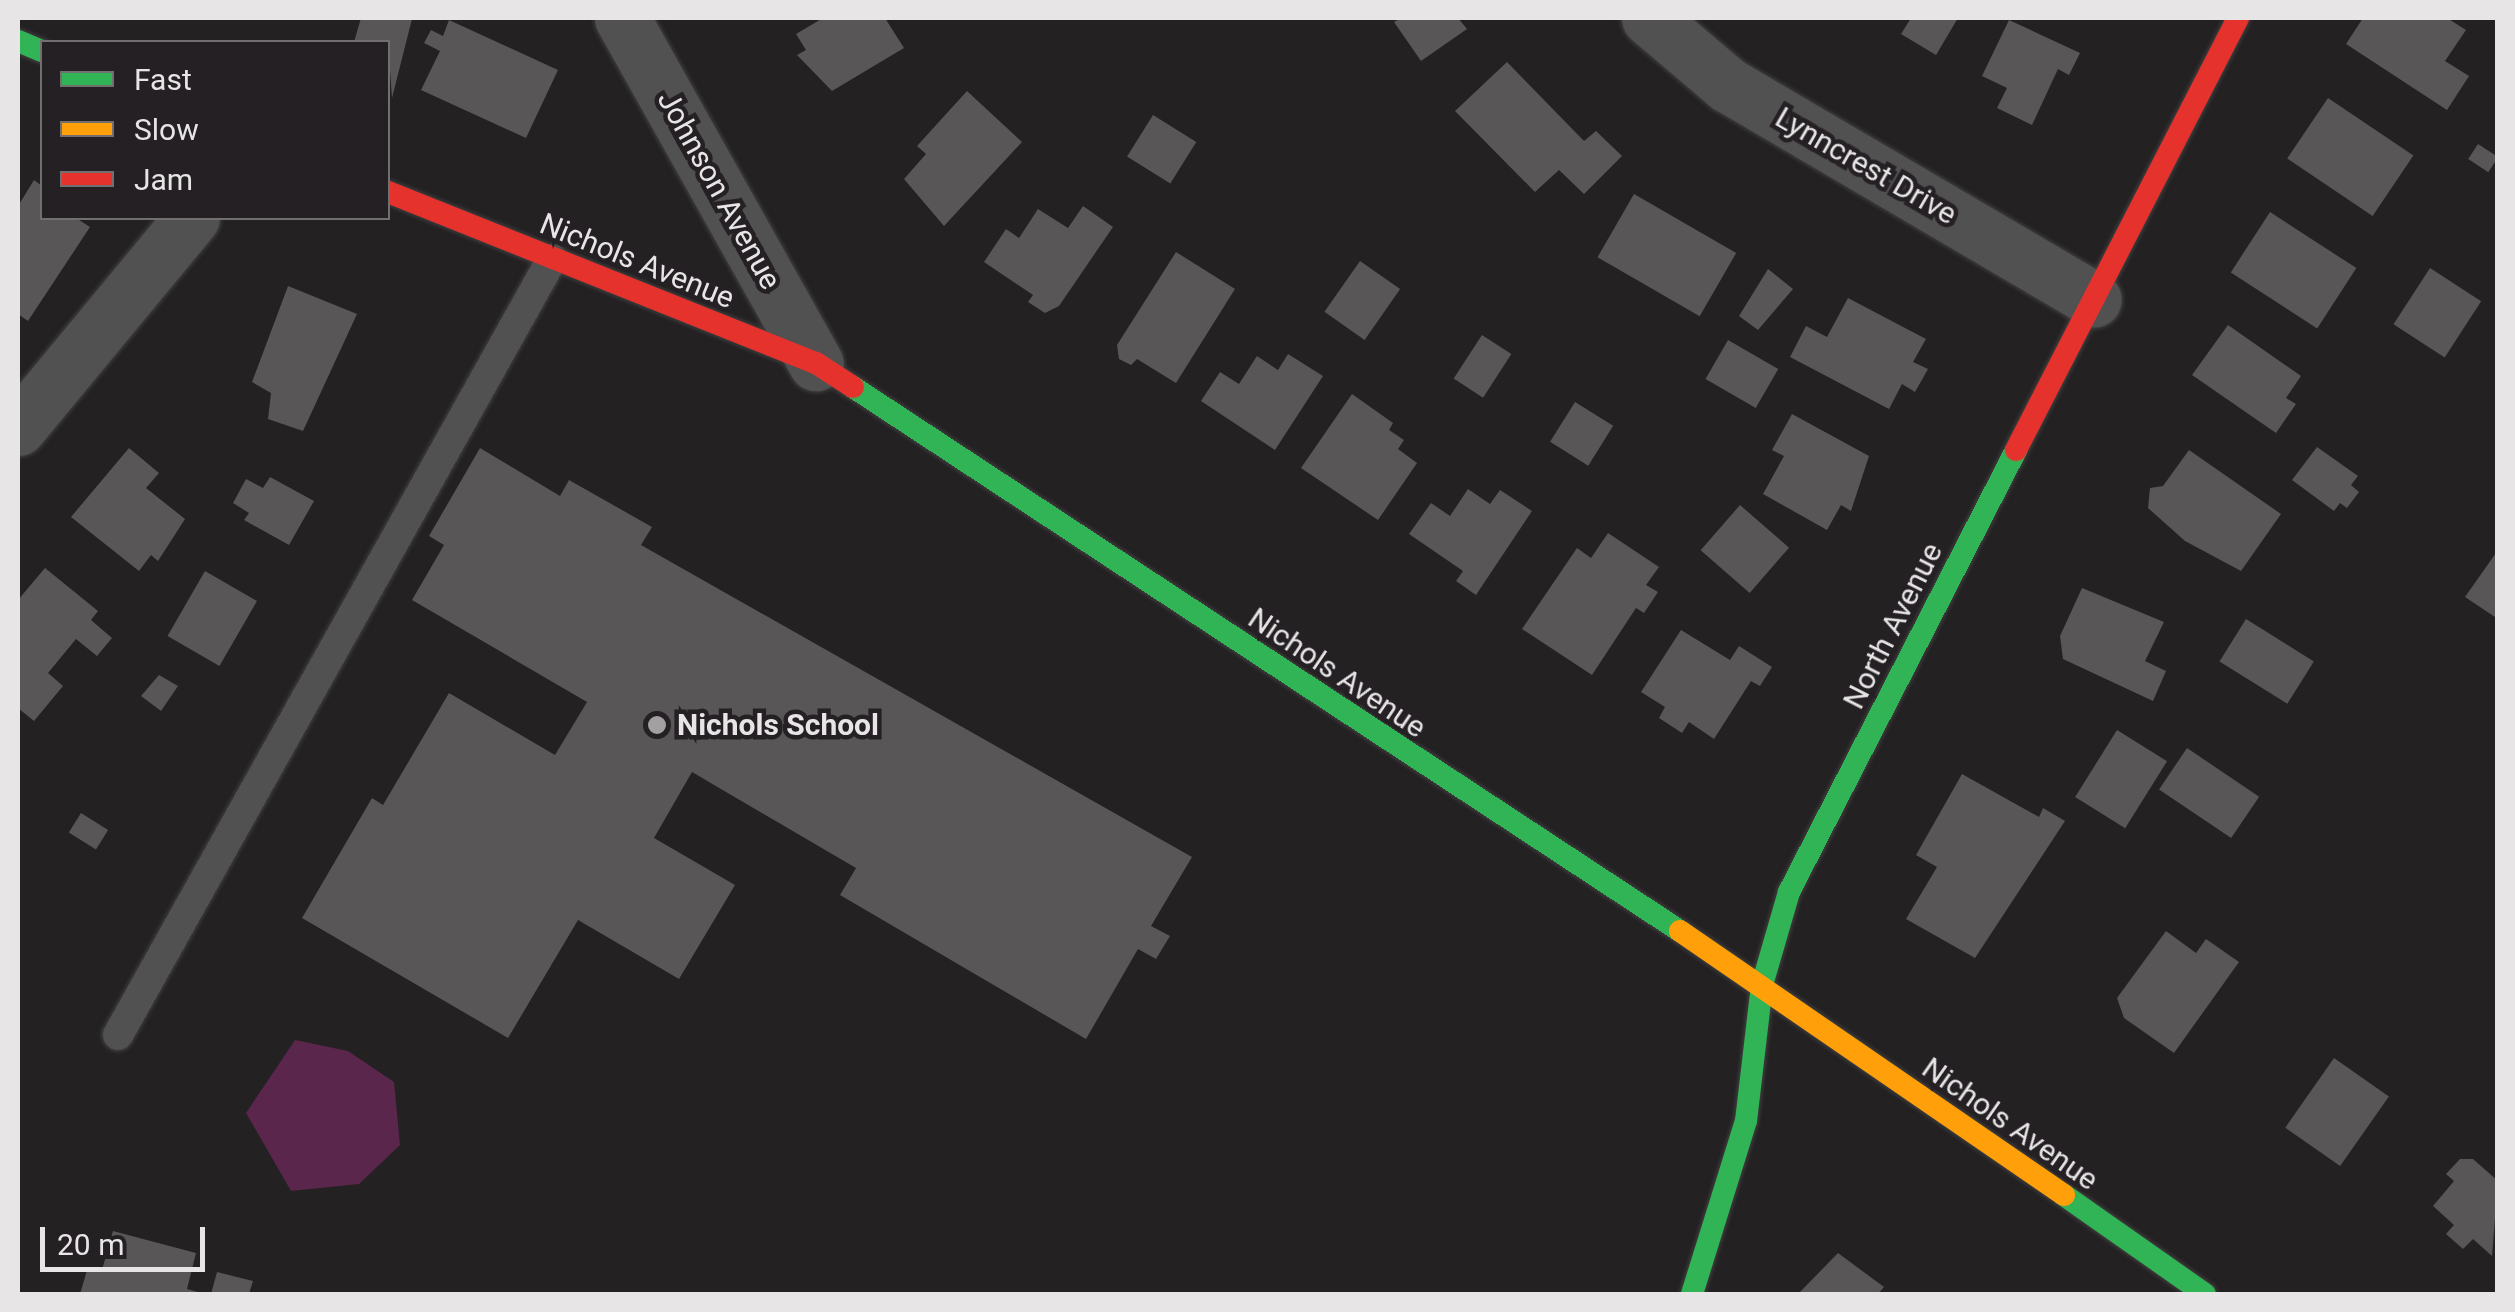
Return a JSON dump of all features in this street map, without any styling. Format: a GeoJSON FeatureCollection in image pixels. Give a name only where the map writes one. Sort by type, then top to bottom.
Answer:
{"type":"FeatureCollection","features":[{"type":"Feature","properties":{"kind":"main road","name":"North Avenue"},"geometry":{"type":"LineString","coordinates":[[1692,1294],[1746,1121],[1762,986],[1790,892],[2238,18]]}},
{"type":"Feature","properties":{"kind":"main road","name":"Nichols Avenue"},"geometry":{"type":"LineString","coordinates":[[390,193],[816,364],[1762,986],[2205,1294]]}},
{"type":"Feature","properties":{"kind":"street","name":"Johnson Avenue"},"geometry":{"type":"LineString","coordinates":[[622,18],[816,364]]}},
{"type":"Feature","properties":{"kind":"street","name":"Lynncrest Drive"},"geometry":{"type":"LineString","coordinates":[[1649,18],[1728,86],[2094,300]]}},
{"type":"Feature","properties":{"kind":"street"},"geometry":{"type":"LineString","coordinates":[[18,428],[190,220]]}},
{"type":"Feature","properties":{"kind":"lane"},"geometry":{"type":"LineString","coordinates":[[118,1035],[552,259]]}},
{"type":"Feature","properties":{"kind":"shaded area"},"geometry":{"type":"Polygon","coordinates":[[[295,1040],[348,1051],[394,1082],[400,1145],[359,1184],[291,1191],[246,1113],[295,1040]]]}},
{"type":"Feature","properties":{"kind":"building"},"geometry":{"type":"Polygon","coordinates":[[[361,18],[412,19],[392,98],[390,40],[355,40],[361,18]]]}},
{"type":"Feature","properties":{"kind":"building"},"geometry":{"type":"Polygon","coordinates":[[[823,18],[885,18],[904,48],[832,91],[797,55],[806,50],[796,34],[823,18]]]}},
{"type":"Feature","properties":{"kind":"building"},"geometry":{"type":"Polygon","coordinates":[[[1401,18],[1458,18],[1467,29],[1421,61],[1394,22],[1401,18]]]}},
{"type":"Feature","properties":{"kind":"building"},"geometry":{"type":"Polygon","coordinates":[[[1911,18],[1958,18],[1936,55],[1901,34],[1911,18]]]}},
{"type":"Feature","properties":{"kind":"building"},"geometry":{"type":"Polygon","coordinates":[[[2363,18],[2447,18],[2466,30],[2445,61],[2469,76],[2447,110],[2346,44],[2363,18]]]}},
{"type":"Feature","properties":{"kind":"building"},"geometry":{"type":"Polygon","coordinates":[[[449,20],[558,70],[526,138],[421,90],[440,51],[424,43],[431,30],[443,36],[449,20]]]}},
{"type":"Feature","properties":{"kind":"building"},"geometry":{"type":"Polygon","coordinates":[[[2009,20],[2080,53],[2069,75],[2058,69],[2032,125],[1997,108],[2007,88],[1982,76],[2009,20]]]}},
{"type":"Feature","properties":{"kind":"building"},"geometry":{"type":"Polygon","coordinates":[[[1507,62],[1584,141],[1596,131],[1622,156],[1584,194],[1559,170],[1535,192],[1455,111],[1507,62]]]}},
{"type":"Feature","properties":{"kind":"building"},"geometry":{"type":"Polygon","coordinates":[[[967,91],[1022,142],[944,226],[904,179],[926,154],[917,146],[967,91]]]}},
{"type":"Feature","properties":{"kind":"building"},"geometry":{"type":"Polygon","coordinates":[[[2328,98],[2413,156],[2373,216],[2287,159],[2328,98]]]}},
{"type":"Feature","properties":{"kind":"building"},"geometry":{"type":"Polygon","coordinates":[[[1153,115],[1196,142],[1170,184],[1127,157],[1153,115]]]}},
{"type":"Feature","properties":{"kind":"building"},"geometry":{"type":"Polygon","coordinates":[[[2478,144],[2498,157],[2488,172],[2468,159],[2478,144]]]}},
{"type":"Feature","properties":{"kind":"building"},"geometry":{"type":"Polygon","coordinates":[[[34,180],[40,184],[40,220],[79,220],[90,227],[28,321],[18,314],[18,206],[34,180]]]}},
{"type":"Feature","properties":{"kind":"building"},"geometry":{"type":"Polygon","coordinates":[[[1634,194],[1736,253],[1700,316],[1598,257],[1634,194]]]}},
{"type":"Feature","properties":{"kind":"building"},"geometry":{"type":"Polygon","coordinates":[[[1083,206],[1113,227],[1059,306],[1045,313],[1028,302],[1033,295],[984,262],[1006,229],[1019,238],[1038,209],[1068,228],[1083,206]]]}},
{"type":"Feature","properties":{"kind":"building"},"geometry":{"type":"Polygon","coordinates":[[[2270,212],[2356,268],[2317,328],[2231,272],[2270,212]]]}},
{"type":"Feature","properties":{"kind":"building"},"geometry":{"type":"Polygon","coordinates":[[[1176,252],[1235,289],[1176,383],[1137,359],[1131,365],[1119,359],[1117,345],[1176,252]]]}},
{"type":"Feature","properties":{"kind":"building"},"geometry":{"type":"Polygon","coordinates":[[[1360,261],[1400,289],[1365,340],[1324,312],[1360,261]]]}},
{"type":"Feature","properties":{"kind":"building"},"geometry":{"type":"Polygon","coordinates":[[[2430,268],[2481,301],[2445,357],[2394,324],[2430,268]]]}},
{"type":"Feature","properties":{"kind":"building"},"geometry":{"type":"Polygon","coordinates":[[[1768,269],[1793,289],[1758,330],[1739,316],[1768,269]]]}},
{"type":"Feature","properties":{"kind":"building"},"geometry":{"type":"Polygon","coordinates":[[[288,286],[357,314],[303,431],[268,419],[271,393],[252,382],[288,286]]]}},
{"type":"Feature","properties":{"kind":"building"},"geometry":{"type":"Polygon","coordinates":[[[1848,298],[1926,339],[1913,362],[1928,369],[1915,392],[1902,384],[1889,409],[1790,357],[1806,326],[1827,337],[1848,298]]]}},
{"type":"Feature","properties":{"kind":"building"},"geometry":{"type":"Polygon","coordinates":[[[2228,325],[2301,376],[2286,398],[2296,404],[2276,433],[2192,375],[2228,325]]]}},
{"type":"Feature","properties":{"kind":"building"},"geometry":{"type":"Polygon","coordinates":[[[1482,335],[1511,354],[1483,398],[1454,379],[1482,335]]]}},
{"type":"Feature","properties":{"kind":"building"},"geometry":{"type":"Polygon","coordinates":[[[1728,340],[1778,369],[1756,408],[1706,379],[1728,340]]]}},
{"type":"Feature","properties":{"kind":"building"},"geometry":{"type":"Polygon","coordinates":[[[1288,354],[1323,376],[1275,450],[1201,401],[1220,372],[1239,384],[1257,356],[1278,370],[1288,354]]]}},
{"type":"Feature","properties":{"kind":"building"},"geometry":{"type":"Polygon","coordinates":[[[1352,394],[1393,423],[1389,430],[1404,440],[1398,449],[1417,463],[1378,520],[1301,468],[1352,394]]]}},
{"type":"Feature","properties":{"kind":"building"},"geometry":{"type":"Polygon","coordinates":[[[1575,402],[1613,426],[1588,466],[1550,442],[1575,402]]]}},
{"type":"Feature","properties":{"kind":"building"},"geometry":{"type":"Polygon","coordinates":[[[1792,414],[1869,456],[1851,511],[1841,505],[1827,530],[1763,494],[1784,456],[1772,450],[1792,414]]]}},
{"type":"Feature","properties":{"kind":"building"},"geometry":{"type":"Polygon","coordinates":[[[2317,447],[2358,476],[2351,485],[2359,492],[2347,508],[2340,503],[2334,511],[2292,480],[2317,447]]]}},
{"type":"Feature","properties":{"kind":"building"},"geometry":{"type":"Polygon","coordinates":[[[129,448],[159,473],[146,488],[185,519],[158,561],[151,555],[139,571],[71,517],[129,448]]]}},
{"type":"Feature","properties":{"kind":"building"},"geometry":{"type":"Polygon","coordinates":[[[480,448],[560,496],[569,480],[652,527],[641,545],[1192,857],[1151,926],[1170,936],[1156,959],[1138,949],[1086,1039],[840,895],[856,868],[692,772],[654,838],[735,885],[679,979],[578,920],[508,1038],[302,918],[372,798],[383,805],[449,693],[555,755],[587,702],[412,600],[444,545],[429,536],[480,448]]]}},
{"type":"Feature","properties":{"kind":"building"},"geometry":{"type":"Polygon","coordinates":[[[2189,450],[2281,514],[2241,571],[2185,541],[2148,508],[2150,488],[2163,486],[2189,450]]]}},
{"type":"Feature","properties":{"kind":"building"},"geometry":{"type":"Polygon","coordinates":[[[270,477],[314,501],[289,545],[244,520],[249,513],[233,503],[246,479],[263,488],[270,477]]]}},
{"type":"Feature","properties":{"kind":"building"},"geometry":{"type":"Polygon","coordinates":[[[1468,489],[1490,504],[1500,490],[1532,511],[1476,595],[1456,581],[1463,571],[1409,534],[1431,503],[1450,516],[1468,489]]]}},
{"type":"Feature","properties":{"kind":"building"},"geometry":{"type":"Polygon","coordinates":[[[1740,505],[1789,548],[1750,593],[1701,550],[1740,505]]]}},
{"type":"Feature","properties":{"kind":"building"},"geometry":{"type":"Polygon","coordinates":[[[1608,533],[1659,567],[1646,585],[1658,592],[1644,613],[1636,608],[1592,675],[1522,629],[1577,548],[1591,558],[1608,533]]]}},
{"type":"Feature","properties":{"kind":"building"},"geometry":{"type":"Polygon","coordinates":[[[2498,550],[2498,619],[2465,597],[2498,550]]]}},
{"type":"Feature","properties":{"kind":"building"},"geometry":{"type":"Polygon","coordinates":[[[45,568],[98,611],[91,620],[112,638],[97,656],[76,639],[48,673],[63,686],[34,721],[18,708],[18,600],[45,568]]]}},
{"type":"Feature","properties":{"kind":"building"},"geometry":{"type":"Polygon","coordinates":[[[205,571],[257,601],[219,666],[167,636],[205,571]]]}},
{"type":"Feature","properties":{"kind":"building"},"geometry":{"type":"Polygon","coordinates":[[[2082,588],[2164,622],[2145,661],[2166,671],[2153,701],[2063,659],[2060,636],[2082,588]]]}},
{"type":"Feature","properties":{"kind":"building"},"geometry":{"type":"Polygon","coordinates":[[[2246,619],[2314,661],[2287,704],[2220,661],[2246,619]]]}},
{"type":"Feature","properties":{"kind":"building"},"geometry":{"type":"Polygon","coordinates":[[[1681,630],[1730,660],[1739,646],[1772,667],[1760,686],[1751,681],[1714,739],[1689,722],[1682,733],[1659,718],[1665,707],[1641,692],[1681,630]]]}},
{"type":"Feature","properties":{"kind":"building"},"geometry":{"type":"Polygon","coordinates":[[[159,675],[178,686],[161,711],[141,696],[159,675]]]}},
{"type":"Feature","properties":{"kind":"building"},"geometry":{"type":"Polygon","coordinates":[[[2117,730],[2167,761],[2125,828],[2075,797],[2117,730]]]}},
{"type":"Feature","properties":{"kind":"building"},"geometry":{"type":"Polygon","coordinates":[[[2187,748],[2259,797],[2231,838],[2159,789],[2187,748]]]}},
{"type":"Feature","properties":{"kind":"building"},"geometry":{"type":"Polygon","coordinates":[[[1962,774],[2039,817],[2043,808],[2065,821],[1975,958],[1906,919],[1937,867],[1916,855],[1962,774]]]}},
{"type":"Feature","properties":{"kind":"building"},"geometry":{"type":"Polygon","coordinates":[[[81,813],[108,830],[96,849],[69,833],[81,813]]]}},
{"type":"Feature","properties":{"kind":"building"},"geometry":{"type":"Polygon","coordinates":[[[2166,931],[2196,953],[2206,939],[2239,962],[2174,1053],[2124,1018],[2117,998],[2166,931]]]}},
{"type":"Feature","properties":{"kind":"building"},"geometry":{"type":"Polygon","coordinates":[[[2334,1058],[2389,1096],[2340,1166],[2285,1128],[2334,1058]]]}},
{"type":"Feature","properties":{"kind":"building"},"geometry":{"type":"Polygon","coordinates":[[[2460,1159],[2473,1159],[2498,1181],[2492,1256],[2473,1239],[2463,1249],[2446,1234],[2454,1225],[2433,1206],[2454,1181],[2446,1174],[2460,1159]]]}},
{"type":"Feature","properties":{"kind":"building"},"geometry":{"type":"Polygon","coordinates":[[[113,1231],[196,1253],[187,1289],[205,1294],[80,1294],[88,1267],[102,1270],[113,1231]]]}},
{"type":"Feature","properties":{"kind":"building"},"geometry":{"type":"Polygon","coordinates":[[[1838,1253],[1884,1287],[1878,1294],[1798,1294],[1838,1253]]]}},
{"type":"Feature","properties":{"kind":"building"},"geometry":{"type":"Polygon","coordinates":[[[217,1272],[253,1281],[249,1294],[211,1294],[217,1272]]]}},
{"type":"Feature","properties":{"kind":"traffic: fast"},"geometry":{"type":"LineString","coordinates":[[18,41],[40,50]]}},
{"type":"Feature","properties":{"kind":"traffic: fast"},"geometry":{"type":"LineString","coordinates":[[853,387],[1680,931]]}},
{"type":"Feature","properties":{"kind":"traffic: fast"},"geometry":{"type":"LineString","coordinates":[[1692,1294],[1746,1121],[1762,985],[1789,892],[2016,450]]}},
{"type":"Feature","properties":{"kind":"traffic: fast"},"geometry":{"type":"LineString","coordinates":[[2064,1195],[2205,1294]]}},
{"type":"Feature","properties":{"kind":"traffic: slow"},"geometry":{"type":"LineString","coordinates":[[1680,931],[2064,1195]]}},
{"type":"Feature","properties":{"kind":"traffic: jam"},"geometry":{"type":"LineString","coordinates":[[2016,450],[2238,18]]}},
{"type":"Feature","properties":{"kind":"traffic: jam"},"geometry":{"type":"LineString","coordinates":[[390,193],[816,363],[853,387]]}},
{"type":"Feature","properties":{"kind":"place","name":"Nichols School"},"geometry":{"type":"Point","coordinates":[657,725]}}]}
